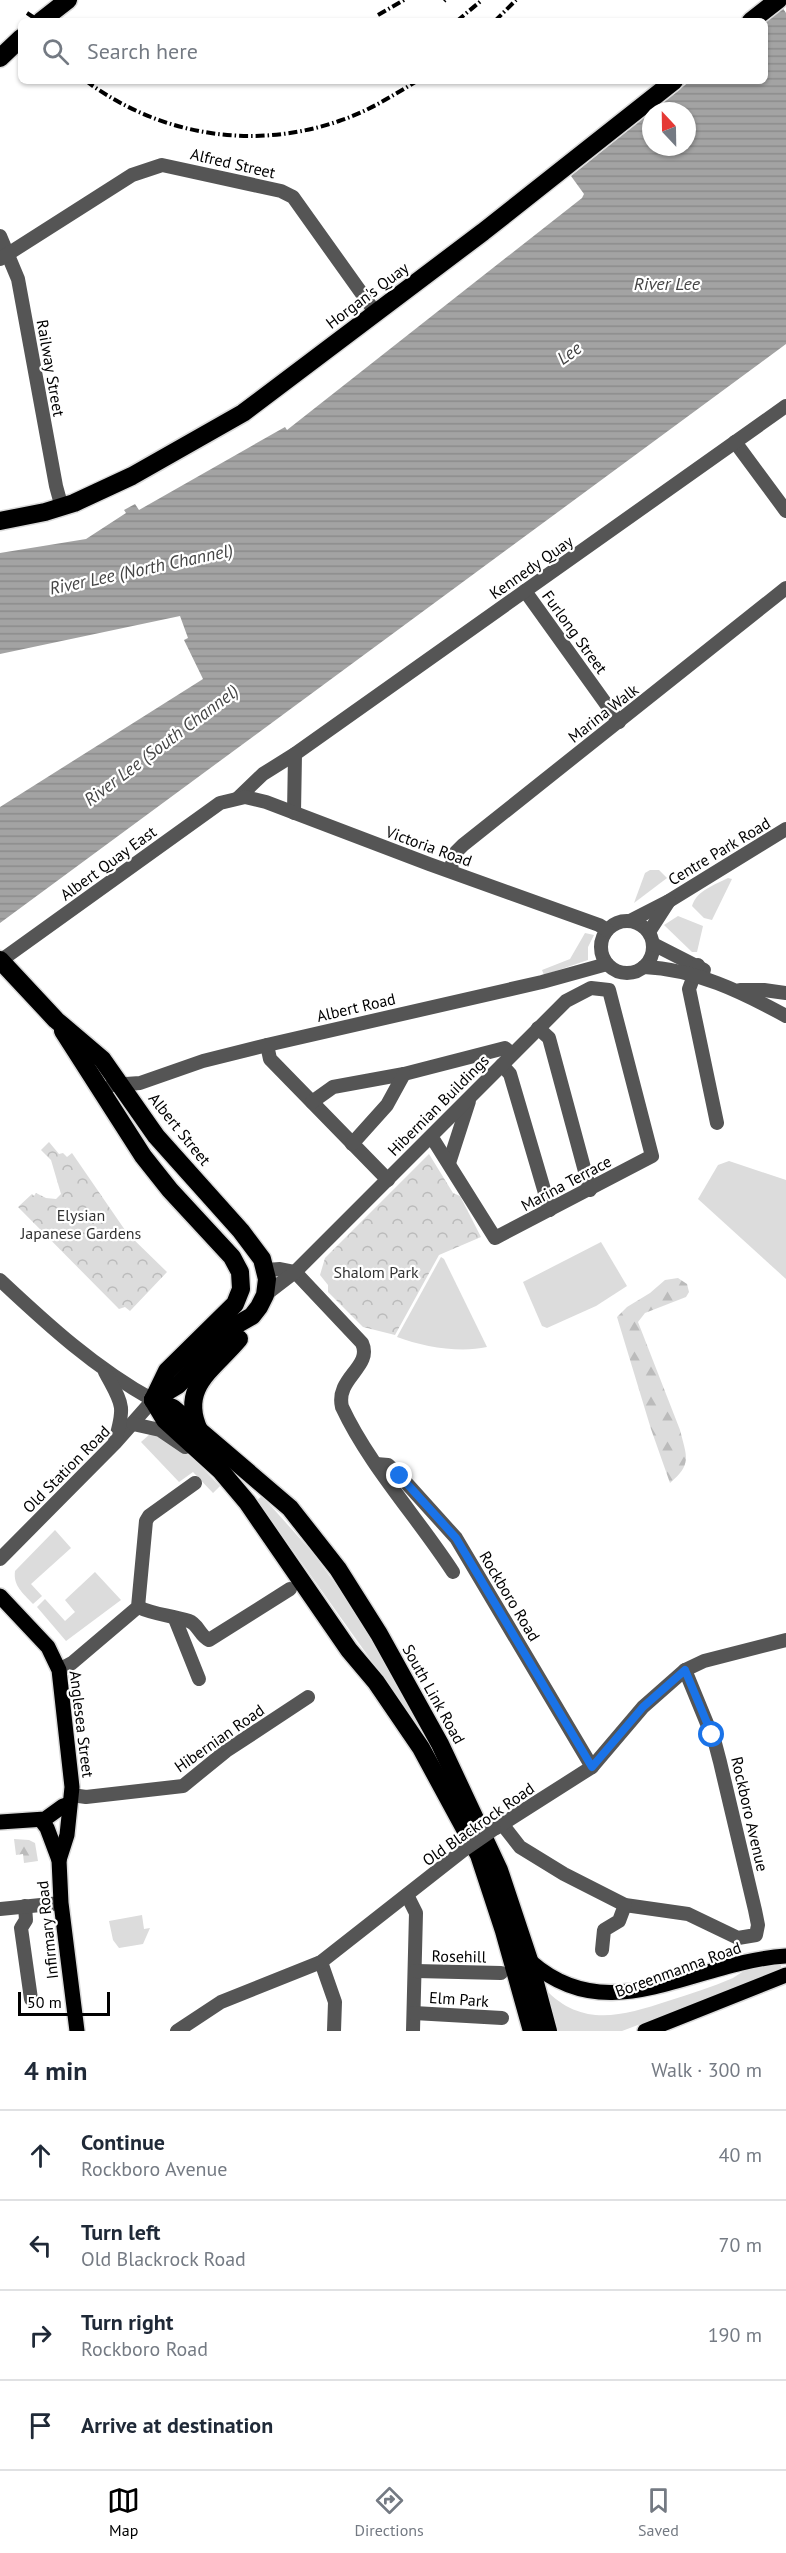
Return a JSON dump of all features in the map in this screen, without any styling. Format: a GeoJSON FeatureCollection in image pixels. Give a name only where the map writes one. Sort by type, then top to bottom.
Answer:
{"type":"FeatureCollection","features":[{"type":"Feature","properties":{"kind":"highway"},"geometry":{"type":"LineString","coordinates":[[44,18],[68,0]]}},
{"type":"Feature","properties":{"kind":"highway"},"geometry":{"type":"LineString","coordinates":[[755,18],[778,0]]}},
{"type":"Feature","properties":{"kind":"highway"},"geometry":{"type":"LineString","coordinates":[[0,58],[18,42]]}},
{"type":"Feature","properties":{"kind":"highway","name":"Horgan's Quay"},"geometry":{"type":"LineString","coordinates":[[0,521],[62,508],[132,476],[222,426],[483,232],[670,84]]}},
{"type":"Feature","properties":{"kind":"highway","name":"Albert Street"},"geometry":{"type":"LineString","coordinates":[[0,960],[56,1020],[96,1053],[156,1136],[255,1248],[266,1270]]}},
{"type":"Feature","properties":{"kind":"highway","name":"Albert Street"},"geometry":{"type":"LineString","coordinates":[[56,1020],[157,1174],[238,1266],[241,1289],[235,1304],[167,1371],[153,1400]]}},
{"type":"Feature","properties":{"kind":"highway"},"geometry":{"type":"LineString","coordinates":[[199,1430],[192,1411],[193,1391],[247,1329],[265,1295],[266,1270]]}},
{"type":"Feature","properties":{"kind":"highway"},"geometry":{"type":"LineString","coordinates":[[252,1316],[238,1324],[178,1385],[153,1400],[165,1420],[220,1470],[248,1503],[349,1650],[376,1682],[421,1748],[480,1855],[532,2031]]}},
{"type":"Feature","properties":{"kind":"highway","name":"South Link Road"},"geometry":{"type":"LineString","coordinates":[[153,1400],[172,1408],[290,1508],[338,1569],[379,1634],[440,1744],[491,1851],[529,1960],[548,2031]]}},
{"type":"Feature","properties":{"kind":"main road","name":"Anglesea Street"},"geometry":{"type":"LineString","coordinates":[[0,1596],[48,1647],[59,1670],[70,1799]]}},
{"type":"Feature","properties":{"kind":"main road"},"geometry":{"type":"LineString","coordinates":[[0,1822],[41,1820],[70,1799]]}},
{"type":"Feature","properties":{"kind":"main road","name":"Infirmary Road"},"geometry":{"type":"LineString","coordinates":[[59,1860],[67,1835],[70,1799]]}},
{"type":"Feature","properties":{"kind":"main road","name":"Infirmary Road"},"geometry":{"type":"LineString","coordinates":[[41,1820],[47,1828],[59,1860],[61,1903],[76,2028]]}},
{"type":"Feature","properties":{"kind":"main road","name":"Boreenmanna Road"},"geometry":{"type":"LineString","coordinates":[[636,2006],[759,1959],[786,1956]]}},
{"type":"Feature","properties":{"kind":"main road"},"geometry":{"type":"LineString","coordinates":[[529,1960],[546,1982],[573,2002]]}},
{"type":"Feature","properties":{"kind":"main road"},"geometry":{"type":"LineString","coordinates":[[645,2031],[786,1975]]}},
{"type":"Feature","properties":{"kind":"street","name":"Alfred Street"},"geometry":{"type":"LineString","coordinates":[[3,257],[132,175],[152,167],[168,164],[281,191],[297,201],[375,312]]}},
{"type":"Feature","properties":{"kind":"street","name":"Railway Street"},"geometry":{"type":"LineString","coordinates":[[0,236],[3,257],[18,279],[62,508]]}},
{"type":"Feature","properties":{"kind":"street","name":"Kennedy Quay"},"geometry":{"type":"LineString","coordinates":[[238,798],[263,774],[295,754],[786,406]]}},
{"type":"Feature","properties":{"kind":"street"},"geometry":{"type":"LineString","coordinates":[[735,442],[786,511]]}},
{"type":"Feature","properties":{"kind":"street","name":"Marina Walk"},"geometry":{"type":"LineString","coordinates":[[450,870],[456,852],[463,845],[786,588]]}},
{"type":"Feature","properties":{"kind":"street","name":"Furlong Street"},"geometry":{"type":"LineString","coordinates":[[525,591],[619,722]]}},
{"type":"Feature","properties":{"kind":"street"},"geometry":{"type":"LineString","coordinates":[[294,813],[295,754]]}},
{"type":"Feature","properties":{"kind":"street","name":"Victoria Road"},"geometry":{"type":"LineString","coordinates":[[238,798],[257,799],[552,910],[599,925],[607,930]]}},
{"type":"Feature","properties":{"kind":"street","name":"Albert Quay East"},"geometry":{"type":"LineString","coordinates":[[0,960],[204,814],[227,800],[238,798]]}},
{"type":"Feature","properties":{"kind":"street","name":"Centre Park Road"},"geometry":{"type":"LineString","coordinates":[[630,921],[669,901],[786,829]]}},
{"type":"Feature","properties":{"kind":"street","name":"Centre Park Road"},"geometry":{"type":"LineString","coordinates":[[651,938],[669,901]]}},
{"type":"Feature","properties":{"kind":"street"},"geometry":{"type":"LineString","coordinates":[[591,988],[603,965],[600,946],[607,930],[614,925],[630,921],[644,927],[651,938],[695,971],[786,1016]]}},
{"type":"Feature","properties":{"kind":"street"},"geometry":{"type":"LineString","coordinates":[[644,967],[652,954],[651,938]]}},
{"type":"Feature","properties":{"kind":"street"},"geometry":{"type":"LineString","coordinates":[[603,965],[622,973],[631,973],[644,967],[695,971]]}},
{"type":"Feature","properties":{"kind":"street","name":"Albert Road"},"geometry":{"type":"LineString","coordinates":[[98,1087],[140,1083],[163,1073],[267,1044],[542,982],[603,965]]}},
{"type":"Feature","properties":{"kind":"street"},"geometry":{"type":"LineString","coordinates":[[695,971],[689,989],[717,1123]]}},
{"type":"Feature","properties":{"kind":"street","name":"Hibernian Buildings"},"geometry":{"type":"LineString","coordinates":[[265,1295],[295,1272],[566,1001],[591,988]]}},
{"type":"Feature","properties":{"kind":"street","name":"Marina Terrace"},"geometry":{"type":"LineString","coordinates":[[449,1163],[495,1238],[652,1156],[609,990],[591,988]]}},
{"type":"Feature","properties":{"kind":"street"},"geometry":{"type":"LineString","coordinates":[[732,988],[786,993]]}},
{"type":"Feature","properties":{"kind":"street"},"geometry":{"type":"LineString","coordinates":[[538,1028],[549,1038],[590,1190]]}},
{"type":"Feature","properties":{"kind":"street","name":"Hibernian Buildings"},"geometry":{"type":"LineString","coordinates":[[267,1044],[270,1059],[388,1180]]}},
{"type":"Feature","properties":{"kind":"street","name":"Hibernian Buildings"},"geometry":{"type":"LineString","coordinates":[[312,1102],[333,1087],[404,1074],[505,1048],[512,1054]]}},
{"type":"Feature","properties":{"kind":"street"},"geometry":{"type":"LineString","coordinates":[[502,1065],[510,1074],[550,1210]]}},
{"type":"Feature","properties":{"kind":"street","name":"Hibernian Buildings"},"geometry":{"type":"LineString","coordinates":[[352,1144],[387,1105],[404,1074]]}},
{"type":"Feature","properties":{"kind":"street"},"geometry":{"type":"LineString","coordinates":[[449,1163],[470,1099]]}},
{"type":"Feature","properties":{"kind":"street"},"geometry":{"type":"LineString","coordinates":[[431,1136],[449,1163]]}},
{"type":"Feature","properties":{"kind":"street"},"geometry":{"type":"LineString","coordinates":[[266,1270],[280,1269],[295,1272],[364,1347],[364,1357],[345,1383],[340,1400],[349,1420],[376,1464],[453,1572]]}},
{"type":"Feature","properties":{"kind":"street"},"geometry":{"type":"LineString","coordinates":[[0,1280],[48,1325],[104,1370],[153,1400]]}},
{"type":"Feature","properties":{"kind":"street"},"geometry":{"type":"LineString","coordinates":[[104,1370],[122,1403],[115,1443]]}},
{"type":"Feature","properties":{"kind":"street","name":"Old Station Road"},"geometry":{"type":"LineString","coordinates":[[0,1559],[115,1443],[153,1400]]}},
{"type":"Feature","properties":{"kind":"street"},"geometry":{"type":"LineString","coordinates":[[133,1424],[160,1430],[201,1455]]}},
{"type":"Feature","properties":{"kind":"street","name":"Rockboro Road"},"geometry":{"type":"LineString","coordinates":[[376,1464],[388,1465],[400,1476],[456,1538],[592,1767]]}},
{"type":"Feature","properties":{"kind":"street"},"geometry":{"type":"LineString","coordinates":[[59,1670],[72,1663],[138,1607],[148,1516],[195,1484]]}},
{"type":"Feature","properties":{"kind":"street"},"geometry":{"type":"LineString","coordinates":[[138,1607],[152,1614],[190,1621],[205,1639],[213,1639],[290,1589]]}},
{"type":"Feature","properties":{"kind":"street"},"geometry":{"type":"LineString","coordinates":[[176,1619],[199,1679]]}},
{"type":"Feature","properties":{"kind":"street","name":"Old Blackrock Road"},"geometry":{"type":"LineString","coordinates":[[178,2031],[221,2002],[321,1962],[465,1849],[592,1767],[643,1707],[685,1670],[704,1661],[786,1641]]}},
{"type":"Feature","properties":{"kind":"street","name":"Rockboro Avenue"},"geometry":{"type":"LineString","coordinates":[[685,1670],[716,1743],[755,1910],[758,1925],[756,1935]]}},
{"type":"Feature","properties":{"kind":"street","name":"Hibernian Road"},"geometry":{"type":"LineString","coordinates":[[70,1799],[183,1786],[226,1751],[309,1697]]}},
{"type":"Feature","properties":{"kind":"street","name":"Boreenmanna Road"},"geometry":{"type":"LineString","coordinates":[[498,1827],[520,1847],[564,1874],[625,1905],[688,1914],[738,1938],[756,1935]]}},
{"type":"Feature","properties":{"kind":"street"},"geometry":{"type":"LineString","coordinates":[[407,1895],[417,1913],[413,2031]]}},
{"type":"Feature","properties":{"kind":"street"},"geometry":{"type":"LineString","coordinates":[[0,1909],[26,1913],[61,1903]]}},
{"type":"Feature","properties":{"kind":"street"},"geometry":{"type":"LineString","coordinates":[[602,1950],[604,1930],[619,1921],[625,1905]]}},
{"type":"Feature","properties":{"kind":"street"},"geometry":{"type":"LineString","coordinates":[[26,1913],[21,1928],[31,1999]]}},
{"type":"Feature","properties":{"kind":"street"},"geometry":{"type":"LineString","coordinates":[[321,1962],[335,2002],[334,2031]]}},
{"type":"Feature","properties":{"kind":"street","name":"Rosehill"},"geometry":{"type":"LineString","coordinates":[[416,1971],[501,1973]]}},
{"type":"Feature","properties":{"kind":"street","name":"Elm Park"},"geometry":{"type":"LineString","coordinates":[[414,2013],[502,2018]]}},
{"type":"Feature","properties":{"kind":"green space"},"geometry":{"type":"Polygon","coordinates":[[[650,870],[659,870],[667,878],[634,903],[645,873],[650,870]]]}},
{"type":"Feature","properties":{"kind":"green space"},"geometry":{"type":"Polygon","coordinates":[[[728,878],[732,879],[712,920],[704,918],[692,906],[694,900],[707,889],[728,878]]]}},
{"type":"Feature","properties":{"kind":"green space"},"geometry":{"type":"Polygon","coordinates":[[[678,916],[703,926],[697,952],[692,952],[664,925],[678,916]]]}},
{"type":"Feature","properties":{"kind":"green space"},"geometry":{"type":"Polygon","coordinates":[[[585,933],[594,935],[588,947],[588,960],[544,975],[542,970],[570,959],[585,933]]]}},
{"type":"Feature","properties":{"kind":"green space","name":"Elysian Japanese Gardens"},"geometry":{"type":"Polygon","coordinates":[[[49,1142],[59,1154],[63,1153],[67,1157],[72,1153],[127,1233],[167,1272],[130,1311],[125,1307],[119,1309],[18,1207],[32,1194],[56,1199],[61,1194],[51,1160],[41,1150],[49,1142]]]}},
{"type":"Feature","properties":{"kind":"green space","name":"Shalom Park"},"geometry":{"type":"Polygon","coordinates":[[[429,1154],[453,1193],[460,1196],[481,1237],[439,1255],[395,1335],[363,1327],[328,1292],[328,1285],[320,1275],[325,1258],[429,1154]]]}},
{"type":"Feature","properties":{"kind":"green space"},"geometry":{"type":"Polygon","coordinates":[[[729,1161],[786,1180],[786,1279],[698,1199],[718,1165],[729,1161]]]}},
{"type":"Feature","properties":{"kind":"green space"},"geometry":{"type":"Polygon","coordinates":[[[601,1242],[627,1286],[596,1306],[547,1328],[542,1326],[523,1282],[601,1242]]]}},
{"type":"Feature","properties":{"kind":"green space"},"geometry":{"type":"Polygon","coordinates":[[[441,1257],[487,1347],[442,1348],[418,1344],[397,1337],[441,1257]]]}},
{"type":"Feature","properties":{"kind":"green space"},"geometry":{"type":"Polygon","coordinates":[[[678,1278],[687,1284],[689,1292],[686,1297],[645,1313],[638,1322],[680,1430],[686,1454],[682,1471],[670,1483],[617,1317],[627,1307],[650,1293],[665,1280],[678,1278]]]}},
{"type":"Feature","properties":{"kind":"green space"},"geometry":{"type":"Polygon","coordinates":[[[150,1434],[169,1440],[178,1446],[220,1486],[213,1493],[193,1472],[179,1482],[141,1442],[150,1434]]]}},
{"type":"Feature","properties":{"kind":"green space"},"geometry":{"type":"Polygon","coordinates":[[[262,1496],[312,1552],[345,1597],[433,1743],[430,1747],[393,1691],[257,1500],[262,1496]]]}},
{"type":"Feature","properties":{"kind":"green space"},"geometry":{"type":"Polygon","coordinates":[[[55,1530],[71,1548],[31,1584],[42,1596],[33,1604],[17,1585],[15,1571],[55,1530]]]}},
{"type":"Feature","properties":{"kind":"green space"},"geometry":{"type":"Polygon","coordinates":[[[95,1572],[121,1600],[66,1641],[37,1607],[45,1599],[65,1621],[75,1612],[65,1600],[95,1572]]]}},
{"type":"Feature","properties":{"kind":"green space"},"geometry":{"type":"Polygon","coordinates":[[[14,1839],[29,1840],[35,1843],[38,1861],[24,1863],[23,1854],[16,1855],[14,1839]]]}},
{"type":"Feature","properties":{"kind":"green space"},"geometry":{"type":"Polygon","coordinates":[[[142,1915],[144,1929],[150,1928],[143,1944],[119,1948],[113,1940],[109,1921],[142,1915]]]}},
{"type":"Feature","properties":{"kind":"green space"},"geometry":{"type":"Polygon","coordinates":[[[781,1964],[781,1969],[775,1973],[622,2031],[556,2031],[545,1989],[573,2009],[588,2014],[619,2014],[709,1987],[733,1978],[749,1968],[781,1964]]]}},
{"type":"Feature","properties":{"kind":"water","name":"River Lee"},"geometry":{"type":"Polygon","coordinates":[[[782,7],[786,13],[786,344],[0,923],[0,807],[203,679],[184,640],[188,638],[180,616],[0,654],[0,553],[86,539],[126,513],[124,510],[135,504],[139,510],[285,427],[287,430],[582,198],[584,194],[571,176],[642,119],[642,156],[696,156],[696,102],[664,102],[686,84],[768,84],[768,19],[782,7]]]}},
{"type":"Feature","properties":{"kind":"railway"},"geometry":{"type":"LineString","coordinates":[[378,15],[404,0]]}},
{"type":"Feature","properties":{"kind":"railway"},"geometry":{"type":"LineString","coordinates":[[461,18],[482,0]]}},
{"type":"Feature","properties":{"kind":"railway"},"geometry":{"type":"LineString","coordinates":[[498,18],[516,0]]}},
{"type":"Feature","properties":{"kind":"railway"},"geometry":{"type":"LineString","coordinates":[[27,13],[34,18]]}},
{"type":"Feature","properties":{"kind":"railway"},"geometry":{"type":"LineString","coordinates":[[91,84],[144,114],[175,125],[240,136],[273,135],[306,130],[339,121],[389,98],[412,84]]}},
{"type":"Feature","properties":{"kind":"route"},"geometry":{"type":"LineString","coordinates":[[400,1476],[456,1538],[592,1767],[643,1707],[685,1670],[712,1735]]}},
{"type":"Feature","properties":{"kind":"water label","name":"Lee"},"geometry":{"type":"Point","coordinates":[569,353]}},
{"type":"Feature","properties":{"kind":"water label","name":"River Lee (North Channel)"},"geometry":{"type":"Point","coordinates":[141,569]}},
{"type":"Feature","properties":{"kind":"water label","name":"River Lee (South Channel)"},"geometry":{"type":"Point","coordinates":[161,745]}}]}
